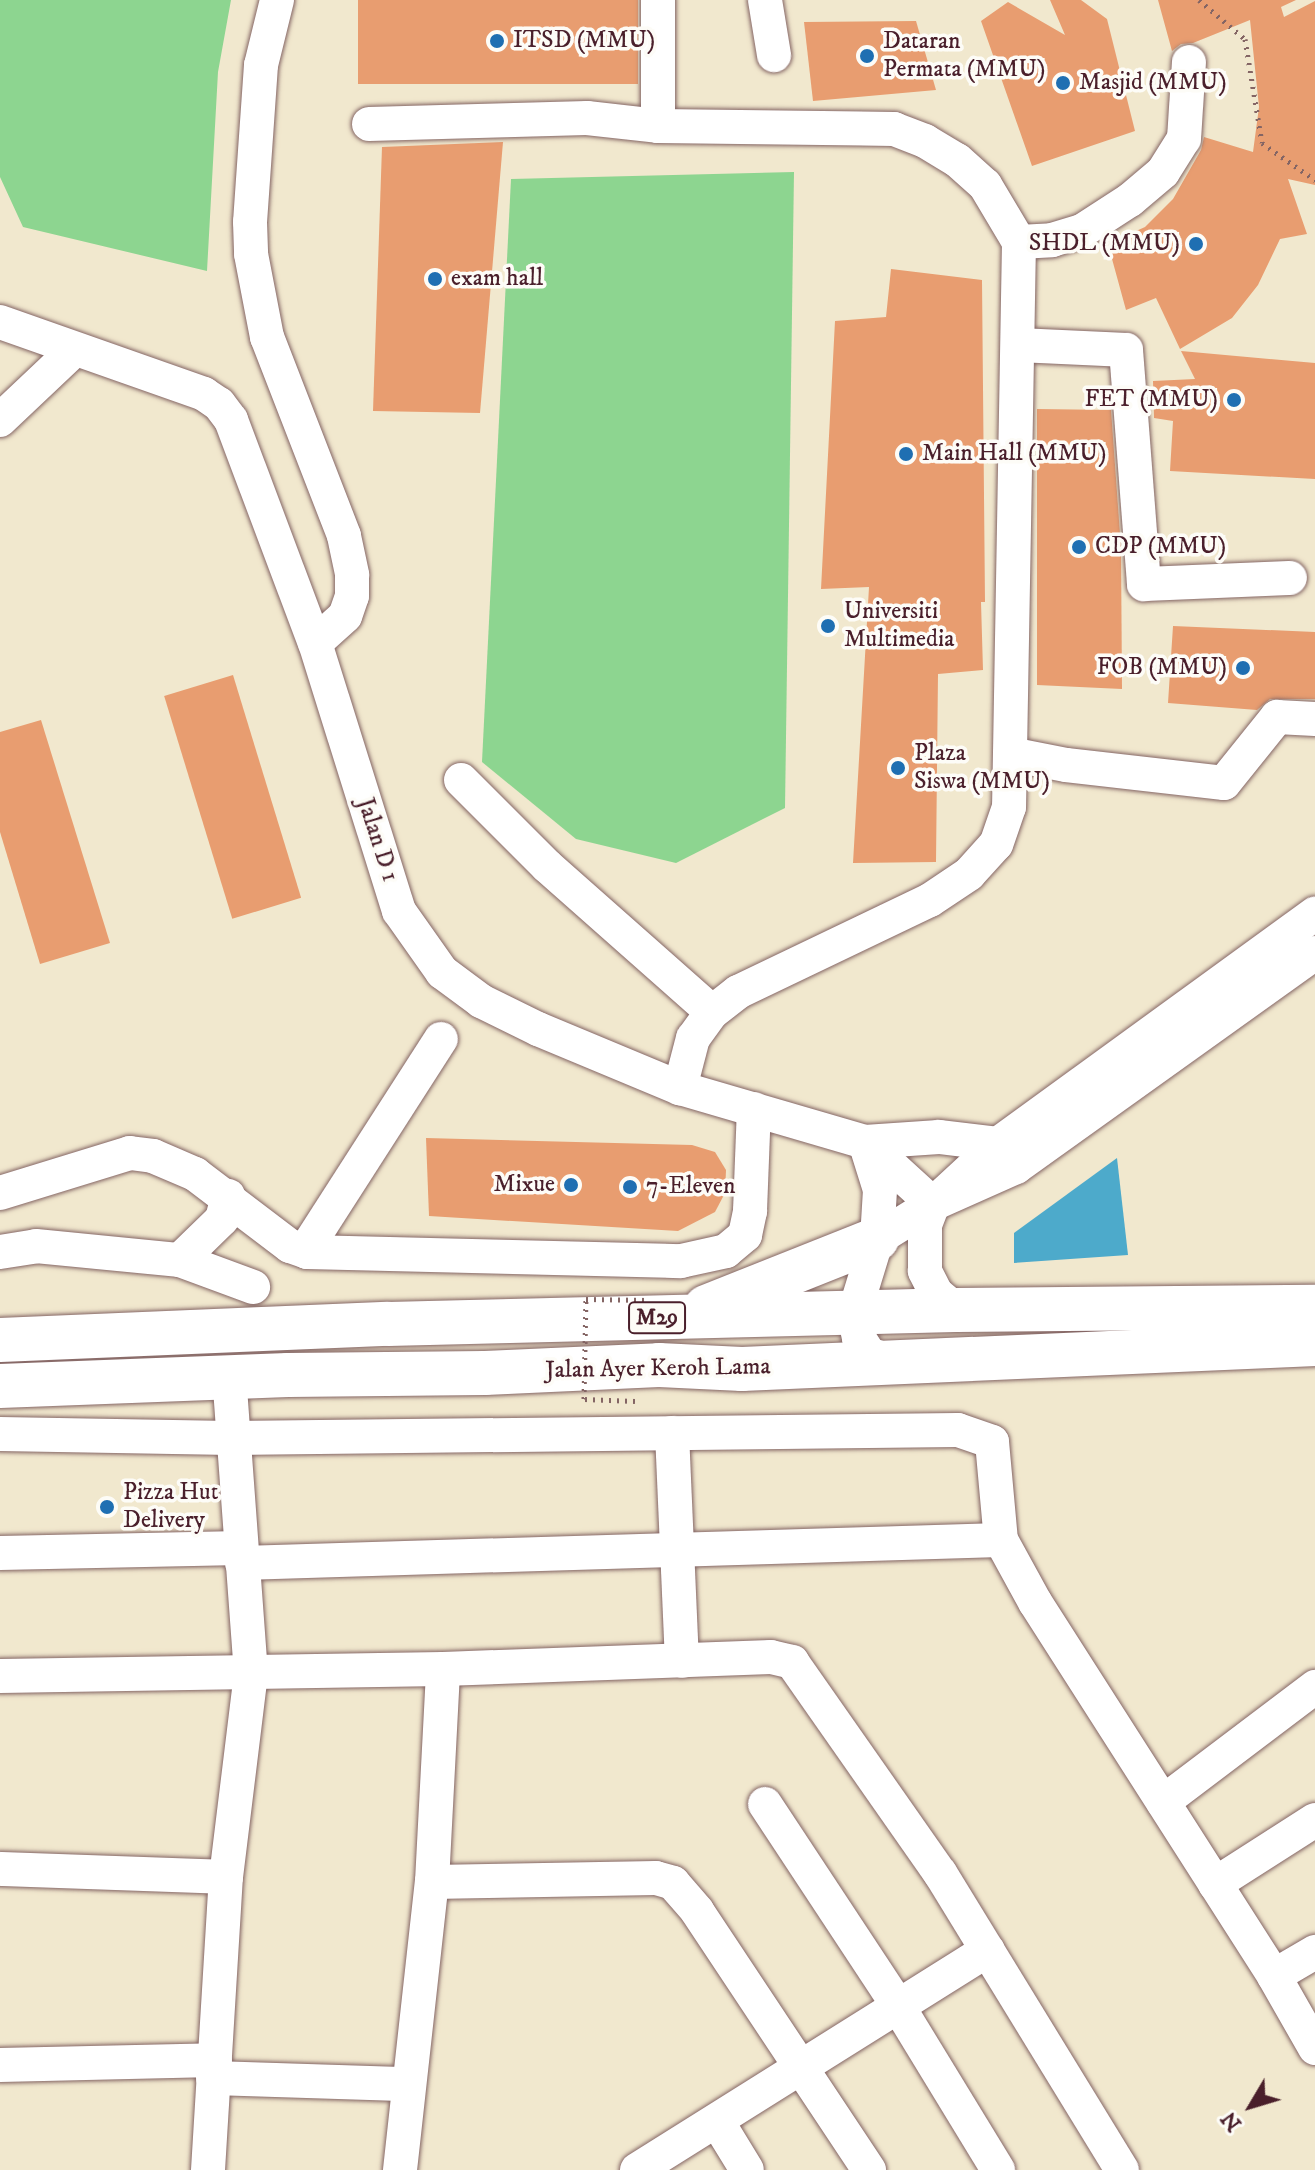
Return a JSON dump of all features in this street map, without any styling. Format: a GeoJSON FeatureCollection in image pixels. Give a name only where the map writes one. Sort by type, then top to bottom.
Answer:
{"type":"FeatureCollection","features":[{"type":"Feature","properties":{"kind":"main road"},"geometry":{"type":"LineString","coordinates":[[663,1309],[877,1239]]}},
{"type":"Feature","properties":{"kind":"main road","name":"Jalan Ayer Keroh Lama"},"geometry":{"type":"LineString","coordinates":[[0,1340],[663,1309],[854,1314],[956,1310],[1315,1307]]}},
{"type":"Feature","properties":{"kind":"main road"},"geometry":{"type":"LineString","coordinates":[[78,1338],[131,1350],[179,1347],[206,1351],[229,1377],[253,1354],[273,1345],[363,1340],[388,1324]]}},
{"type":"Feature","properties":{"kind":"main road","name":"Jalan Ayer Keroh Lama"},"geometry":{"type":"LineString","coordinates":[[0,1386],[229,1377],[485,1373],[659,1365],[742,1369],[887,1360],[1315,1344]]}},
{"type":"Feature","properties":{"kind":"street"},"geometry":{"type":"LineString","coordinates":[[277,0],[261,65],[250,222],[251,254],[267,337],[336,512],[352,575],[352,596],[345,616],[315,643]]}},
{"type":"Feature","properties":{"kind":"street"},"geometry":{"type":"LineString","coordinates":[[658,0],[658,126]]}},
{"type":"Feature","properties":{"kind":"street"},"geometry":{"type":"LineString","coordinates":[[765,0],[774,55]]}},
{"type":"Feature","properties":{"kind":"street"},"geometry":{"type":"LineString","coordinates":[[1019,242],[1052,240],[1082,231],[1130,200],[1163,172],[1184,139],[1189,62]]}},
{"type":"Feature","properties":{"kind":"street"},"geometry":{"type":"LineString","coordinates":[[369,124],[587,118],[658,126],[894,129],[925,141],[957,160],[985,185],[1019,242],[1009,807],[996,844],[969,874],[930,900],[738,992],[712,1012],[693,1038],[680,1088]]}},
{"type":"Feature","properties":{"kind":"street","name":"Jalan D 1"},"geometry":{"type":"LineString","coordinates":[[0,322],[204,394],[219,404],[238,434],[315,643],[399,911],[442,972],[481,1001],[680,1088],[865,1142],[933,1204]]}},
{"type":"Feature","properties":{"kind":"street"},"geometry":{"type":"LineString","coordinates":[[1019,345],[1126,350],[1144,584],[1290,578]]}},
{"type":"Feature","properties":{"kind":"street"},"geometry":{"type":"LineString","coordinates":[[0,420],[75,349]]}},
{"type":"Feature","properties":{"kind":"street"},"geometry":{"type":"LineString","coordinates":[[1010,754],[1066,765],[1224,783],[1277,717],[1315,719]]}},
{"type":"Feature","properties":{"kind":"street"},"geometry":{"type":"LineString","coordinates":[[461,780],[558,876],[712,1012]]}},
{"type":"Feature","properties":{"kind":"street"},"geometry":{"type":"LineString","coordinates":[[956,1310],[936,1293],[925,1271],[925,1225],[933,1204],[998,1144],[1315,914]]}},
{"type":"Feature","properties":{"kind":"street"},"geometry":{"type":"LineString","coordinates":[[877,1239],[933,1204],[1016,1167],[1315,953]]}},
{"type":"Feature","properties":{"kind":"street"},"geometry":{"type":"LineString","coordinates":[[307,1252],[441,1039]]}},
{"type":"Feature","properties":{"kind":"street"},"geometry":{"type":"LineString","coordinates":[[0,1193],[130,1153],[153,1156],[181,1168],[228,1196],[290,1246],[307,1252],[681,1261],[726,1251],[745,1235],[750,1211],[754,1109]]}},
{"type":"Feature","properties":{"kind":"street"},"geometry":{"type":"LineString","coordinates":[[887,1360],[869,1354],[859,1338],[854,1314],[877,1239],[880,1190],[865,1142],[939,1137],[998,1144]]}},
{"type":"Feature","properties":{"kind":"street"},"geometry":{"type":"LineString","coordinates":[[180,1260],[222,1219],[228,1196]]}},
{"type":"Feature","properties":{"kind":"street"},"geometry":{"type":"LineString","coordinates":[[0,1252],[36,1246],[180,1260],[253,1287]]}},
{"type":"Feature","properties":{"kind":"street"},"geometry":{"type":"LineString","coordinates":[[208,2170],[226,1877],[251,1674],[231,1438],[229,1377]]}},
{"type":"Feature","properties":{"kind":"street"},"geometry":{"type":"LineString","coordinates":[[0,1434],[231,1438],[958,1430],[975,1434],[992,1442],[996,1455],[1001,1540],[1035,1602],[1274,1976],[1315,2048]]}},
{"type":"Feature","properties":{"kind":"street"},"geometry":{"type":"LineString","coordinates":[[672,1433],[682,1661]]}},
{"type":"Feature","properties":{"kind":"street"},"geometry":{"type":"LineString","coordinates":[[0,1553],[241,1556],[677,1552],[1001,1540]]}},
{"type":"Feature","properties":{"kind":"street"},"geometry":{"type":"LineString","coordinates":[[0,1676],[251,1674],[771,1657],[792,1662],[940,1873],[1122,2170]]}},
{"type":"Feature","properties":{"kind":"street"},"geometry":{"type":"LineString","coordinates":[[400,2170],[432,1882],[443,1669]]}},
{"type":"Feature","properties":{"kind":"street"},"geometry":{"type":"LineString","coordinates":[[1163,1802],[1315,1687]]}},
{"type":"Feature","properties":{"kind":"street"},"geometry":{"type":"LineString","coordinates":[[765,1804],[898,2006],[998,2170]]}},
{"type":"Feature","properties":{"kind":"street"},"geometry":{"type":"LineString","coordinates":[[1215,1884],[1315,1820]]}},
{"type":"Feature","properties":{"kind":"street"},"geometry":{"type":"LineString","coordinates":[[0,1869],[226,1877]]}},
{"type":"Feature","properties":{"kind":"street"},"geometry":{"type":"LineString","coordinates":[[432,1882],[656,1878],[673,1883],[697,1911],[869,2170]]}},
{"type":"Feature","properties":{"kind":"street"},"geometry":{"type":"LineString","coordinates":[[637,2170],[988,1950]]}},
{"type":"Feature","properties":{"kind":"street"},"geometry":{"type":"LineString","coordinates":[[1274,1976],[1315,1952]]}},
{"type":"Feature","properties":{"kind":"street"},"geometry":{"type":"LineString","coordinates":[[0,2065],[214,2069],[409,2084]]}},
{"type":"Feature","properties":{"kind":"street"},"geometry":{"type":"LineString","coordinates":[[717,2121],[747,2170]]}},
{"type":"Feature","properties":{"kind":"path"},"geometry":{"type":"LineString","coordinates":[[1199,0],[1245,39],[1262,143],[1315,180]]}},
{"type":"Feature","properties":{"kind":"path"},"geometry":{"type":"LineString","coordinates":[[635,1401],[584,1399],[586,1299],[663,1309]]}},
{"type":"Feature","properties":{"kind":"green space"},"geometry":{"type":"Polygon","coordinates":[[[0,0],[231,0],[218,72],[207,271],[23,227],[0,177],[0,0]]]}},
{"type":"Feature","properties":{"kind":"green space"},"geometry":{"type":"Polygon","coordinates":[[[794,172],[785,808],[676,863],[576,839],[482,762],[511,179],[794,172]]]}},
{"type":"Feature","properties":{"kind":"water"},"geometry":{"type":"Polygon","coordinates":[[[1117,1158],[1128,1255],[1014,1263],[1014,1233],[1117,1158]]]}},
{"type":"Feature","properties":{"kind":"building","name":"ITSD (MMU)"},"geometry":{"type":"Polygon","coordinates":[[[358,0],[638,0],[638,84],[358,84],[358,0]]]}},
{"type":"Feature","properties":{"kind":"building","name":"Masjid (MMU)"},"geometry":{"type":"Polygon","coordinates":[[[1050,0],[1081,0],[1107,19],[1135,131],[1032,166],[981,21],[1008,2],[1065,35],[1050,0]]]}},
{"type":"Feature","properties":{"kind":"building"},"geometry":{"type":"Polygon","coordinates":[[[1158,0],[1296,0],[1281,7],[1284,17],[1315,1],[1315,185],[1288,179],[1307,234],[1280,239],[1258,285],[1232,318],[1180,349],[1156,298],[1126,310],[1109,248],[1145,227],[1173,199],[1201,150],[1204,137],[1253,152],[1259,107],[1250,20],[1193,43],[1181,44],[1172,51],[1158,0]]]}},
{"type":"Feature","properties":{"kind":"building","name":"Dataran Permata (MMU)"},"geometry":{"type":"Polygon","coordinates":[[[916,21],[936,90],[813,101],[804,22],[916,21]]]}},
{"type":"Feature","properties":{"kind":"building","name":"exam hall"},"geometry":{"type":"Polygon","coordinates":[[[503,142],[480,413],[373,411],[382,147],[503,142]]]}},
{"type":"Feature","properties":{"kind":"building","name":"Main Hall (MMU)"},"geometry":{"type":"Polygon","coordinates":[[[891,269],[982,280],[983,670],[938,674],[936,862],[853,863],[869,587],[821,589],[835,321],[886,317],[891,269]]]}},
{"type":"Feature","properties":{"kind":"building","name":"FET (MMU)"},"geometry":{"type":"Polygon","coordinates":[[[1181,351],[1315,363],[1315,479],[1170,471],[1173,421],[1154,418],[1153,381],[1195,379],[1181,351]]]}},
{"type":"Feature","properties":{"kind":"building","name":"CDP (MMU)"},"geometry":{"type":"Polygon","coordinates":[[[1037,409],[1111,410],[1121,548],[1122,689],[1037,685],[1037,409]]]}},
{"type":"Feature","properties":{"kind":"building","name":"FOB (MMU)"},"geometry":{"type":"Polygon","coordinates":[[[1173,626],[1315,632],[1315,699],[1270,699],[1257,710],[1168,703],[1173,626]]]}},
{"type":"Feature","properties":{"kind":"building"},"geometry":{"type":"Polygon","coordinates":[[[233,675],[301,898],[232,919],[164,696],[233,675]]]}},
{"type":"Feature","properties":{"kind":"building"},"geometry":{"type":"Polygon","coordinates":[[[41,720],[110,943],[40,964],[0,832],[0,732],[41,720]]]}},
{"type":"Feature","properties":{"kind":"building"},"geometry":{"type":"Polygon","coordinates":[[[426,1138],[692,1145],[715,1152],[726,1170],[725,1193],[715,1212],[678,1231],[429,1216],[426,1138]]]}},
{"type":"Feature","properties":{"kind":"place","name":"ITSD (MMU)"},"geometry":{"type":"Point","coordinates":[497,41]}},
{"type":"Feature","properties":{"kind":"place","name":"Dataran Permata (MMU)"},"geometry":{"type":"Point","coordinates":[867,56]}},
{"type":"Feature","properties":{"kind":"place","name":"Masjid (MMU)"},"geometry":{"type":"Point","coordinates":[1063,83]}},
{"type":"Feature","properties":{"kind":"place","name":"SHDL (MMU)"},"geometry":{"type":"Point","coordinates":[1196,244]}},
{"type":"Feature","properties":{"kind":"place","name":"exam hall"},"geometry":{"type":"Point","coordinates":[435,279]}},
{"type":"Feature","properties":{"kind":"place","name":"FET (MMU)"},"geometry":{"type":"Point","coordinates":[1234,400]}},
{"type":"Feature","properties":{"kind":"place","name":"Main Hall (MMU)"},"geometry":{"type":"Point","coordinates":[906,454]}},
{"type":"Feature","properties":{"kind":"place","name":"CDP (MMU)"},"geometry":{"type":"Point","coordinates":[1079,547]}},
{"type":"Feature","properties":{"kind":"place","name":"Universiti Multimedia"},"geometry":{"type":"Point","coordinates":[828,626]}},
{"type":"Feature","properties":{"kind":"place","name":"FOB (MMU)"},"geometry":{"type":"Point","coordinates":[1243,668]}},
{"type":"Feature","properties":{"kind":"place","name":"Plaza Siswa (MMU)"},"geometry":{"type":"Point","coordinates":[898,768]}},
{"type":"Feature","properties":{"kind":"place","name":"Mixue"},"geometry":{"type":"Point","coordinates":[571,1185]}},
{"type":"Feature","properties":{"kind":"place","name":"7-Eleven"},"geometry":{"type":"Point","coordinates":[630,1187]}},
{"type":"Feature","properties":{"kind":"place","name":"Pizza Hut Delivery"},"geometry":{"type":"Point","coordinates":[107,1507]}}]}
